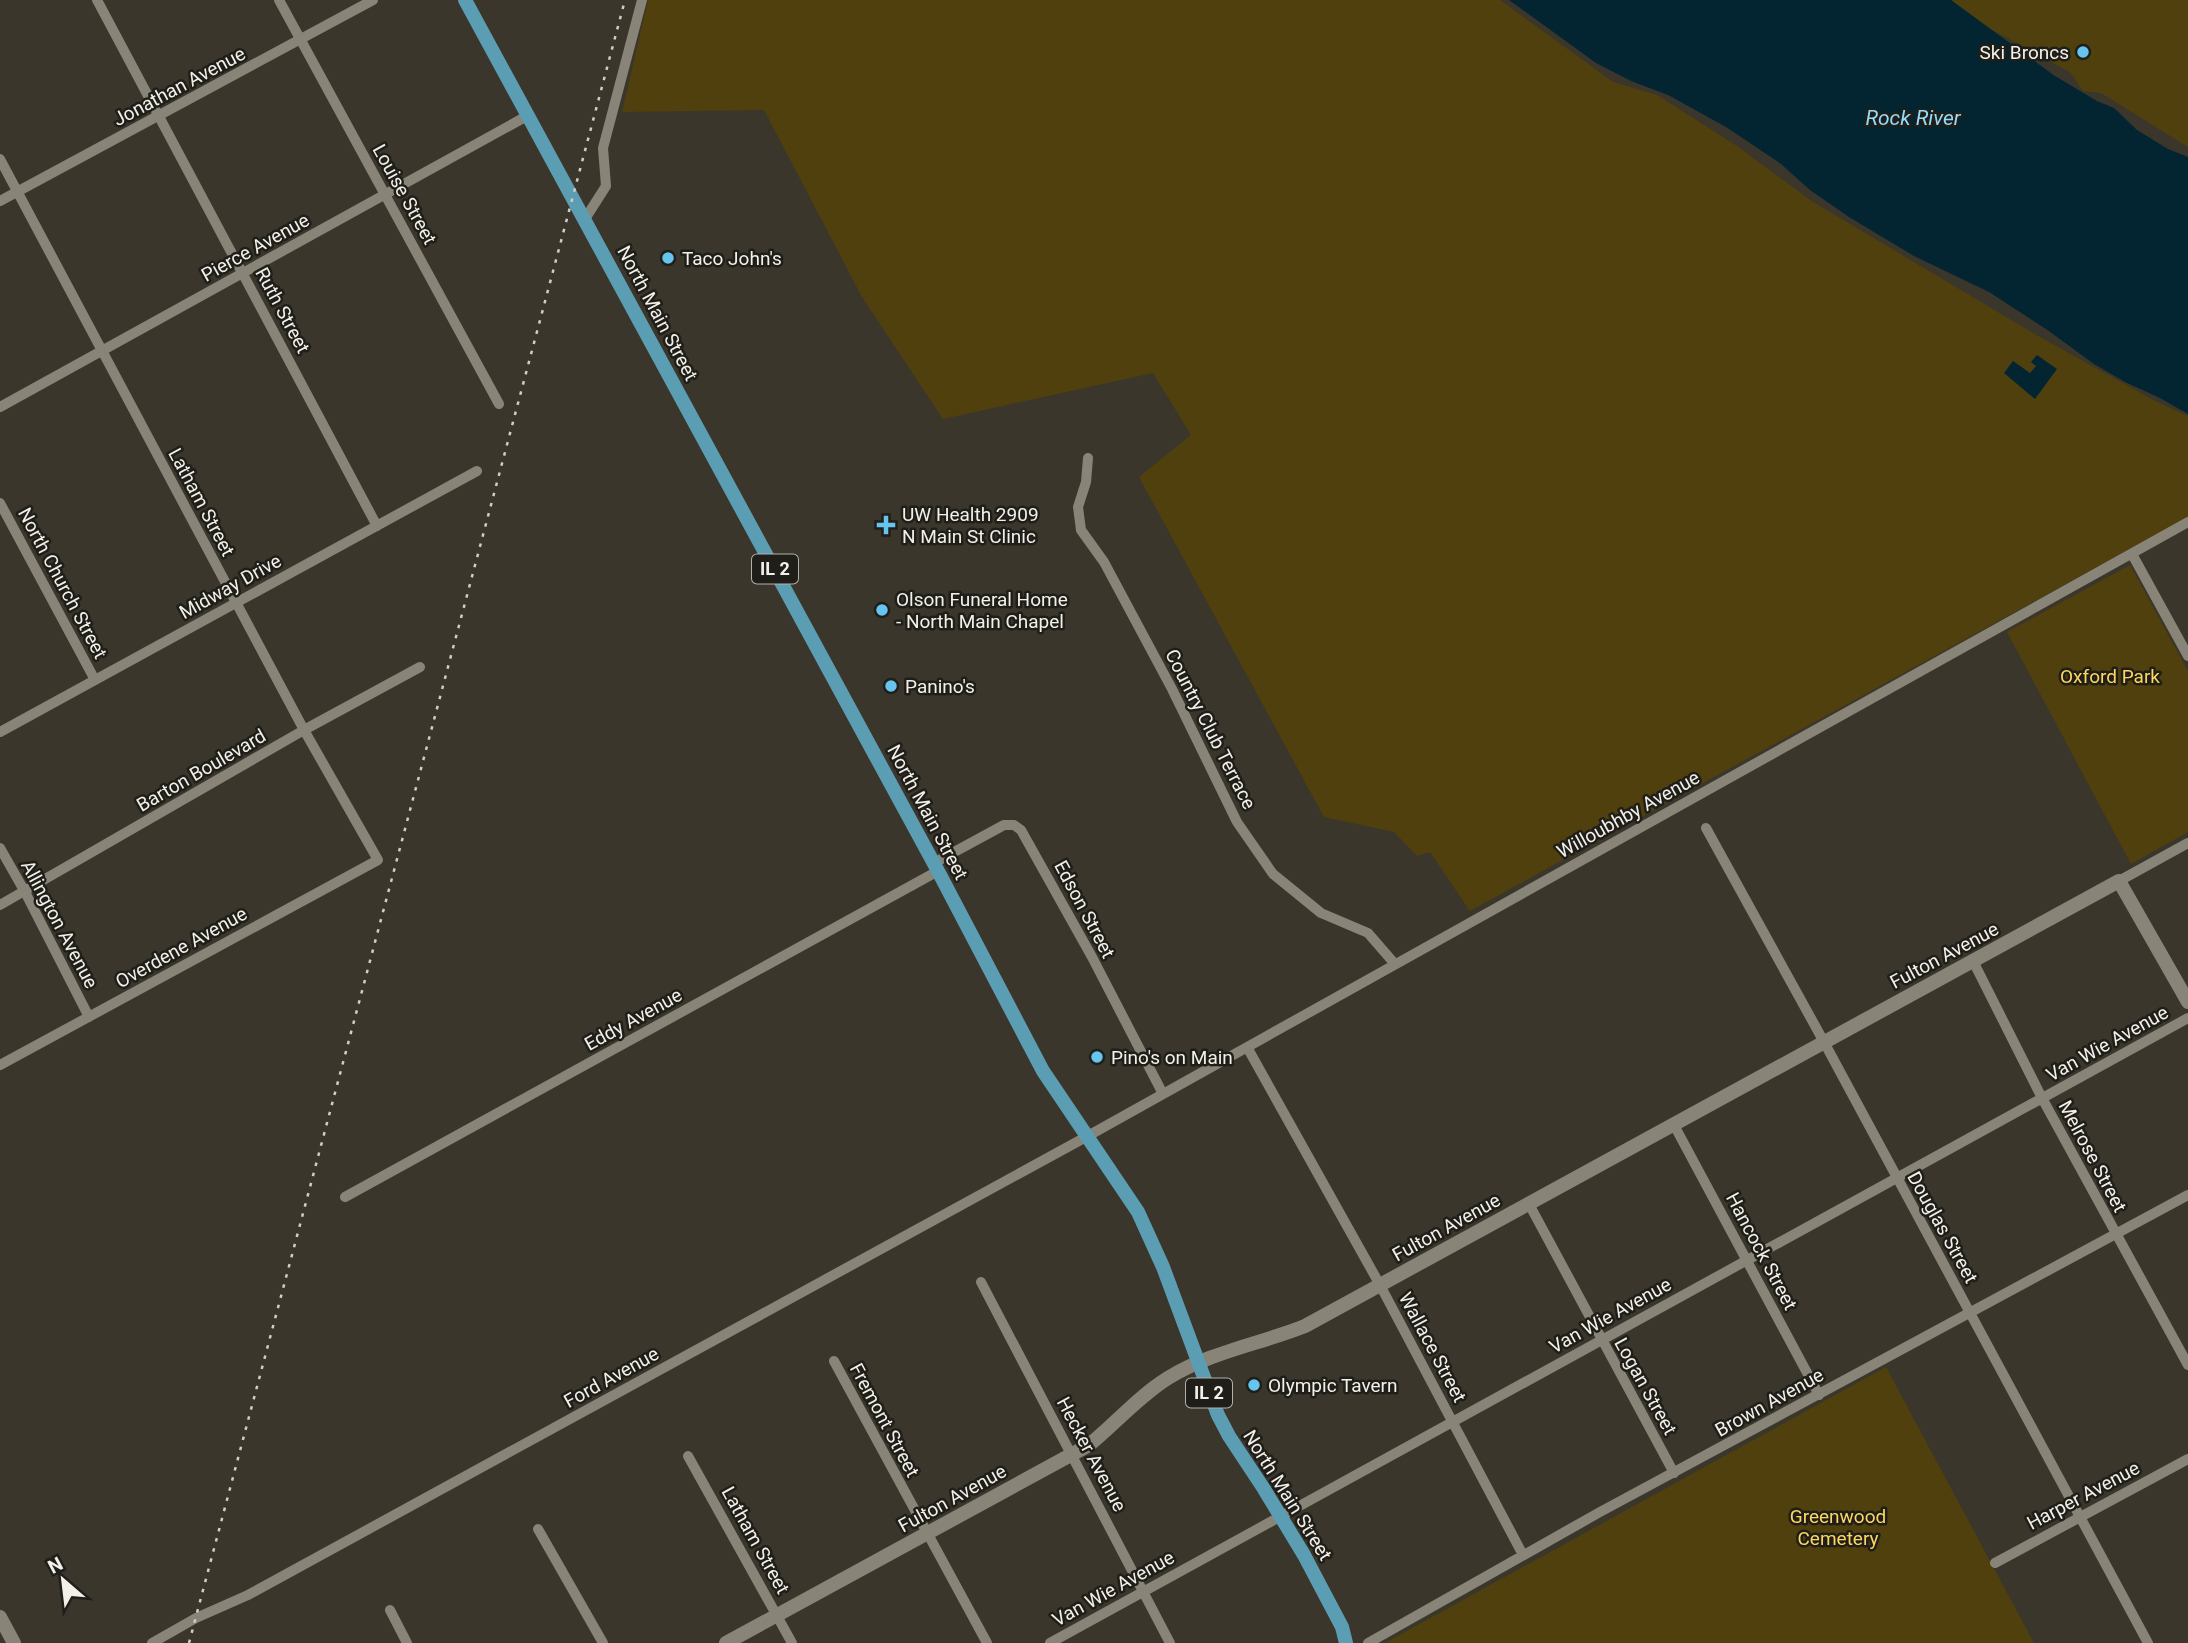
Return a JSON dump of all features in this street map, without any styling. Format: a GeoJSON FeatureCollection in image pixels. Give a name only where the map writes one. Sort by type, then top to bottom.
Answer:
{"type":"FeatureCollection","features":[{"type":"Feature","properties":{"kind":"main road","name":"North Main Street"},"geometry":{"type":"LineString","coordinates":[[465,0],[936,867],[1043,1071],[1138,1212],[1158,1255],[1222,1425],[1281,1514],[1326,1594],[1342,1627],[1346,1643]]}},
{"type":"Feature","properties":{"kind":"street","name":"Ruth Street"},"geometry":{"type":"LineString","coordinates":[[97,0],[377,526]]}},
{"type":"Feature","properties":{"kind":"street","name":"Louise Street"},"geometry":{"type":"LineString","coordinates":[[279,0],[499,404]]}},
{"type":"Feature","properties":{"kind":"street","name":"Jonathan Avenue"},"geometry":{"type":"LineString","coordinates":[[0,201],[373,0]]}},
{"type":"Feature","properties":{"kind":"street"},"geometry":{"type":"LineString","coordinates":[[585,219],[606,186],[603,148],[642,0]]}},
{"type":"Feature","properties":{"kind":"street","name":"Pierce Avenue"},"geometry":{"type":"LineString","coordinates":[[0,407],[527,116]]}},
{"type":"Feature","properties":{"kind":"street","name":"Latham Street"},"geometry":{"type":"LineString","coordinates":[[0,159],[304,730],[378,860]]}},
{"type":"Feature","properties":{"kind":"street","name":"Country Club Terrace"},"geometry":{"type":"LineString","coordinates":[[1088,458],[1086,482],[1078,507],[1081,530],[1104,562],[1237,822],[1273,874],[1321,912],[1368,933],[1394,963]]}},
{"type":"Feature","properties":{"kind":"street","name":"Midway Drive"},"geometry":{"type":"LineString","coordinates":[[0,732],[477,471]]}},
{"type":"Feature","properties":{"kind":"street","name":"North Church Street"},"geometry":{"type":"LineString","coordinates":[[0,503],[95,680]]}},
{"type":"Feature","properties":{"kind":"street","name":"Willoubhby Avenue"},"geometry":{"type":"LineString","coordinates":[[1086,1137],[2188,522]]}},
{"type":"Feature","properties":{"kind":"street"},"geometry":{"type":"LineString","coordinates":[[2132,554],[2188,656]]}},
{"type":"Feature","properties":{"kind":"street","name":"Barton Boulevard"},"geometry":{"type":"LineString","coordinates":[[0,905],[304,730],[420,667]]}},
{"type":"Feature","properties":{"kind":"street","name":"Edson Street"},"geometry":{"type":"LineString","coordinates":[[936,867],[1004,825],[1014,825],[1021,830],[1092,957],[1163,1094]]}},
{"type":"Feature","properties":{"kind":"street","name":"Douglas Street"},"geometry":{"type":"LineString","coordinates":[[1706,828],[2148,1643]]}},
{"type":"Feature","properties":{"kind":"street","name":"Fulton Avenue"},"geometry":{"type":"LineString","coordinates":[[726,1643],[1089,1445],[1160,1384],[1199,1363],[1306,1325],[2188,844]]}},
{"type":"Feature","properties":{"kind":"street","name":"Allington Avenue"},"geometry":{"type":"LineString","coordinates":[[0,848],[89,1017]]}},
{"type":"Feature","properties":{"kind":"street","name":"Overdene Avenue"},"geometry":{"type":"LineString","coordinates":[[0,1065],[378,860]]}},
{"type":"Feature","properties":{"kind":"street","name":"Eddy Avenue"},"geometry":{"type":"LineString","coordinates":[[345,1197],[936,867]]}},
{"type":"Feature","properties":{"kind":"street"},"geometry":{"type":"LineString","coordinates":[[2119,881],[2188,1002]]}},
{"type":"Feature","properties":{"kind":"street","name":"Melrose Street"},"geometry":{"type":"LineString","coordinates":[[1973,961],[2042,1098],[2188,1365]]}},
{"type":"Feature","properties":{"kind":"street","name":"Van Wie Avenue"},"geometry":{"type":"LineString","coordinates":[[1049,1643],[2188,1018]]}},
{"type":"Feature","properties":{"kind":"street","name":"Wallace Street"},"geometry":{"type":"LineString","coordinates":[[1247,1047],[1380,1285],[1523,1555]]}},
{"type":"Feature","properties":{"kind":"street","name":"Hancock Street"},"geometry":{"type":"LineString","coordinates":[[1674,1125],[1819,1395]]}},
{"type":"Feature","properties":{"kind":"street","name":"Ford Avenue"},"geometry":{"type":"LineString","coordinates":[[152,1643],[196,1618],[248,1595],[1086,1137]]}},
{"type":"Feature","properties":{"kind":"street","name":"Brown Avenue"},"geometry":{"type":"LineString","coordinates":[[1368,1643],[1523,1555],[2188,1195]]}},
{"type":"Feature","properties":{"kind":"street","name":"Logan Street"},"geometry":{"type":"LineString","coordinates":[[1530,1204],[1674,1473]]}},
{"type":"Feature","properties":{"kind":"street","name":"Hecker Avenue"},"geometry":{"type":"LineString","coordinates":[[981,1282],[1170,1643]]}},
{"type":"Feature","properties":{"kind":"street","name":"Fremont Street"},"geometry":{"type":"LineString","coordinates":[[834,1361],[987,1643]]}},
{"type":"Feature","properties":{"kind":"street","name":"Latham Street"},"geometry":{"type":"LineString","coordinates":[[688,1456],[792,1643]]}},
{"type":"Feature","properties":{"kind":"street","name":"Harper Avenue"},"geometry":{"type":"LineString","coordinates":[[1995,1563],[2188,1459]]}},
{"type":"Feature","properties":{"kind":"street"},"geometry":{"type":"LineString","coordinates":[[538,1529],[603,1643]]}},
{"type":"Feature","properties":{"kind":"street"},"geometry":{"type":"LineString","coordinates":[[390,1611],[407,1643]]}},
{"type":"Feature","properties":{"kind":"street"},"geometry":{"type":"LineString","coordinates":[[0,1617],[14,1643]]}},
{"type":"Feature","properties":{"kind":"green space"},"geometry":{"type":"Polygon","coordinates":[[[648,0],[1500,0],[1613,82],[1657,95],[1737,146],[1813,202],[2040,337],[2155,401],[2188,416],[2188,517],[1470,911],[1430,852],[1417,856],[1394,832],[1324,817],[1139,477],[1191,435],[1153,373],[943,419],[862,297],[764,110],[622,112],[648,0]]]}},
{"type":"Feature","properties":{"kind":"green space"},"geometry":{"type":"Polygon","coordinates":[[[1937,0],[2188,0],[2188,147],[2101,93],[2083,91],[2070,72],[1937,0]]]}},
{"type":"Feature","properties":{"kind":"green space","name":"Oxford Park"},"geometry":{"type":"Polygon","coordinates":[[[2130,565],[2188,671],[2188,832],[2131,864],[2007,632],[2130,565]]]}},
{"type":"Feature","properties":{"kind":"green space","name":"Greenwood Cemetery"},"geometry":{"type":"Polygon","coordinates":[[[1886,1367],[2034,1643],[1385,1643],[1886,1367]]]}},
{"type":"Feature","properties":{"kind":"water","name":"Rock River"},"geometry":{"type":"Polygon","coordinates":[[[1509,0],[1951,0],[2055,76],[2114,108],[2137,130],[2168,149],[2188,157],[2188,414],[2094,364],[1989,292],[1914,256],[1849,217],[1810,190],[1781,164],[1726,127],[1668,95],[1631,81],[1596,63],[1509,0]]]}},
{"type":"Feature","properties":{"kind":"water"},"geometry":{"type":"Polygon","coordinates":[[[2037,355],[2057,369],[2035,399],[2004,373],[2013,361],[2030,373],[2036,366],[2031,362],[2037,355]]]}},
{"type":"Feature","properties":{"kind":"railway"},"geometry":{"type":"LineString","coordinates":[[189,1643],[625,0]]}},
{"type":"Feature","properties":{"kind":"place","name":"Ski Broncs"},"geometry":{"type":"Point","coordinates":[2083,52]}},
{"type":"Feature","properties":{"kind":"place","name":"Taco John's"},"geometry":{"type":"Point","coordinates":[668,258]}},
{"type":"Feature","properties":{"kind":"place","name":"UW Health 2909 N Main St Clinic"},"geometry":{"type":"Point","coordinates":[886,525]}},
{"type":"Feature","properties":{"kind":"place","name":"Olson Funeral Home - North Main Chapel"},"geometry":{"type":"Point","coordinates":[882,610]}},
{"type":"Feature","properties":{"kind":"place","name":"Panino's"},"geometry":{"type":"Point","coordinates":[891,686]}},
{"type":"Feature","properties":{"kind":"place","name":"Pino's on Main"},"geometry":{"type":"Point","coordinates":[1097,1057]}},
{"type":"Feature","properties":{"kind":"place","name":"Olympic Tavern"},"geometry":{"type":"Point","coordinates":[1254,1385]}}]}
